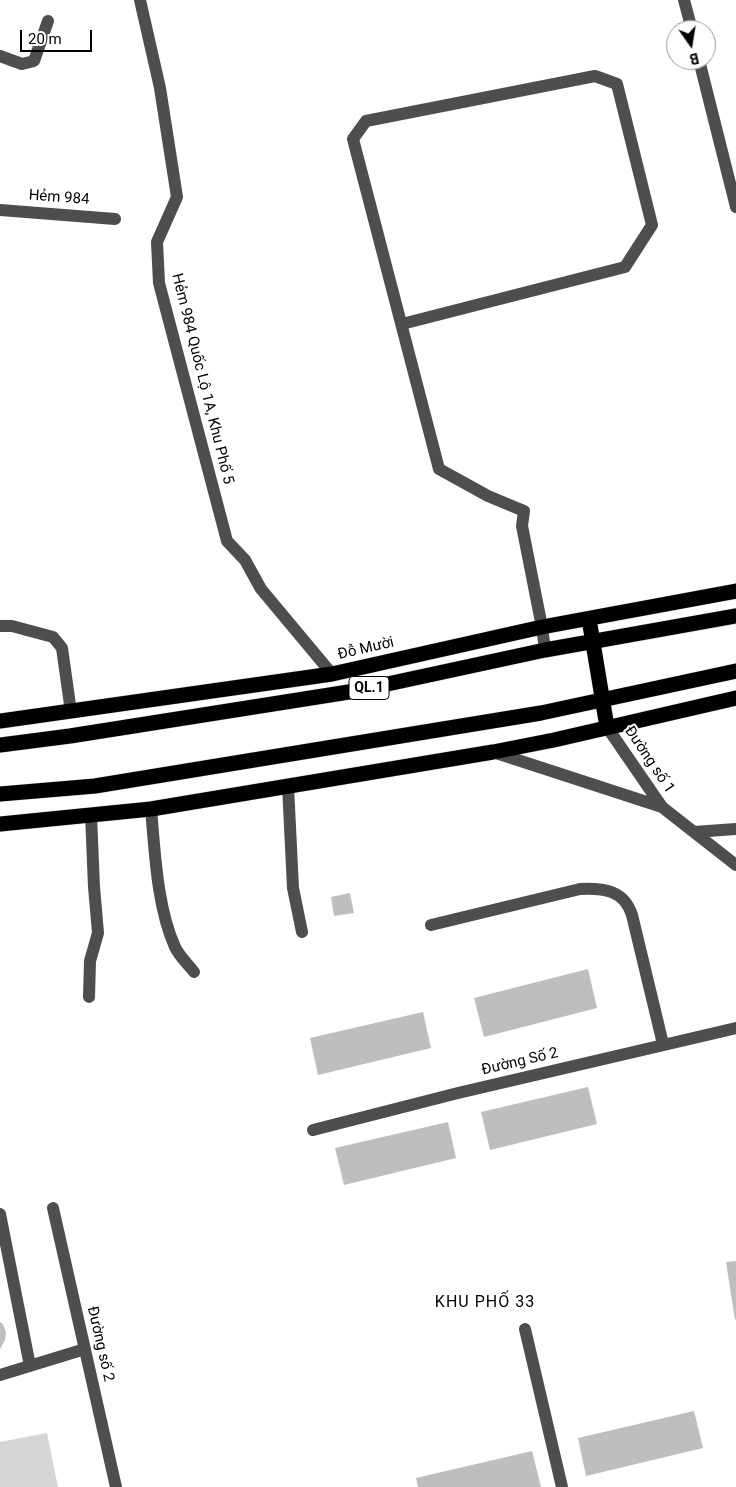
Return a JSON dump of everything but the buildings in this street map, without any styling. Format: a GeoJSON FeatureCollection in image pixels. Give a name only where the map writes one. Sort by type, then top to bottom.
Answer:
{"type":"FeatureCollection","features":[{"type":"Feature","properties":{"kind":"highway","name":"Đỗ Mười"},"geometry":{"type":"LineString","coordinates":[[0,721],[332,674],[542,627],[736,591]]}},
{"type":"Feature","properties":{"kind":"highway","name":"QL.1"},"geometry":{"type":"LineString","coordinates":[[0,745],[70,736],[346,692],[545,650],[736,616]]}},
{"type":"Feature","properties":{"kind":"highway"},"geometry":{"type":"LineString","coordinates":[[589,619],[607,728]]}},
{"type":"Feature","properties":{"kind":"highway"},"geometry":{"type":"LineString","coordinates":[[0,794],[95,786],[541,713],[736,670]]}},
{"type":"Feature","properties":{"kind":"highway"},"geometry":{"type":"LineString","coordinates":[[0,824],[150,809],[493,752],[736,698]]}},
{"type":"Feature","properties":{"kind":"street","name":"Hẻm 984 Quốc Lộ 1A, Khu Phố 5"},"geometry":{"type":"LineString","coordinates":[[140,0],[160,88],[178,197],[157,242],[159,283],[227,541],[245,560],[261,589],[332,674]]}},
{"type":"Feature","properties":{"kind":"street"},"geometry":{"type":"LineString","coordinates":[[684,0],[689,20]]}},
{"type":"Feature","properties":{"kind":"street"},"geometry":{"type":"LineString","coordinates":[[0,56],[22,64],[34,61],[48,21]]}},
{"type":"Feature","properties":{"kind":"street"},"geometry":{"type":"LineString","coordinates":[[702,70],[736,207]]}},
{"type":"Feature","properties":{"kind":"street"},"geometry":{"type":"LineString","coordinates":[[402,324],[625,267],[652,225],[617,84],[596,76],[366,121],[353,139],[440,469],[488,496],[524,511],[522,526],[545,650]]}},
{"type":"Feature","properties":{"kind":"street","name":"Hẻm 984"},"geometry":{"type":"LineString","coordinates":[[0,210],[115,219]]}},
{"type":"Feature","properties":{"kind":"street"},"geometry":{"type":"LineString","coordinates":[[1,626],[12,626],[53,637],[62,648],[72,712]]}},
{"type":"Feature","properties":{"kind":"street","name":"Đường số 1"},"geometry":{"type":"LineString","coordinates":[[607,728],[662,807],[736,865]]}},
{"type":"Feature","properties":{"kind":"street"},"geometry":{"type":"LineString","coordinates":[[493,752],[662,807]]}},
{"type":"Feature","properties":{"kind":"street"},"geometry":{"type":"LineString","coordinates":[[288,786],[293,888],[302,932]]}},
{"type":"Feature","properties":{"kind":"street"},"geometry":{"type":"LineString","coordinates":[[150,809],[159,887],[168,927],[176,949],[194,972]]}},
{"type":"Feature","properties":{"kind":"street"},"geometry":{"type":"LineString","coordinates":[[89,997],[90,961],[98,933],[90,815]]}},
{"type":"Feature","properties":{"kind":"street"},"geometry":{"type":"LineString","coordinates":[[694,832],[736,829]]}},
{"type":"Feature","properties":{"kind":"street"},"geometry":{"type":"LineString","coordinates":[[431,925],[580,889],[601,888],[620,896],[629,904],[632,914],[663,1044]]}},
{"type":"Feature","properties":{"kind":"street","name":"Đường Số 2"},"geometry":{"type":"LineString","coordinates":[[312,1130],[663,1044],[736,1028]]}},
{"type":"Feature","properties":{"kind":"street","name":"Đường số 2"},"geometry":{"type":"LineString","coordinates":[[53,1208],[116,1487]]}},
{"type":"Feature","properties":{"kind":"street"},"geometry":{"type":"LineString","coordinates":[[0,1214],[30,1366]]}},
{"type":"Feature","properties":{"kind":"street"},"geometry":{"type":"LineString","coordinates":[[525,1329],[562,1487]]}},
{"type":"Feature","properties":{"kind":"street"},"geometry":{"type":"LineString","coordinates":[[0,1375],[85,1349]]}},
{"type":"Feature","properties":{"kind":"shaded area"},"geometry":{"type":"Polygon","coordinates":[[[47,1433],[58,1487],[0,1487],[0,1442],[47,1433]]]}},
{"type":"Feature","properties":{"kind":"district","name":"KHU PHỐ 33"},"geometry":{"type":"Point","coordinates":[485,1303]}}]}
